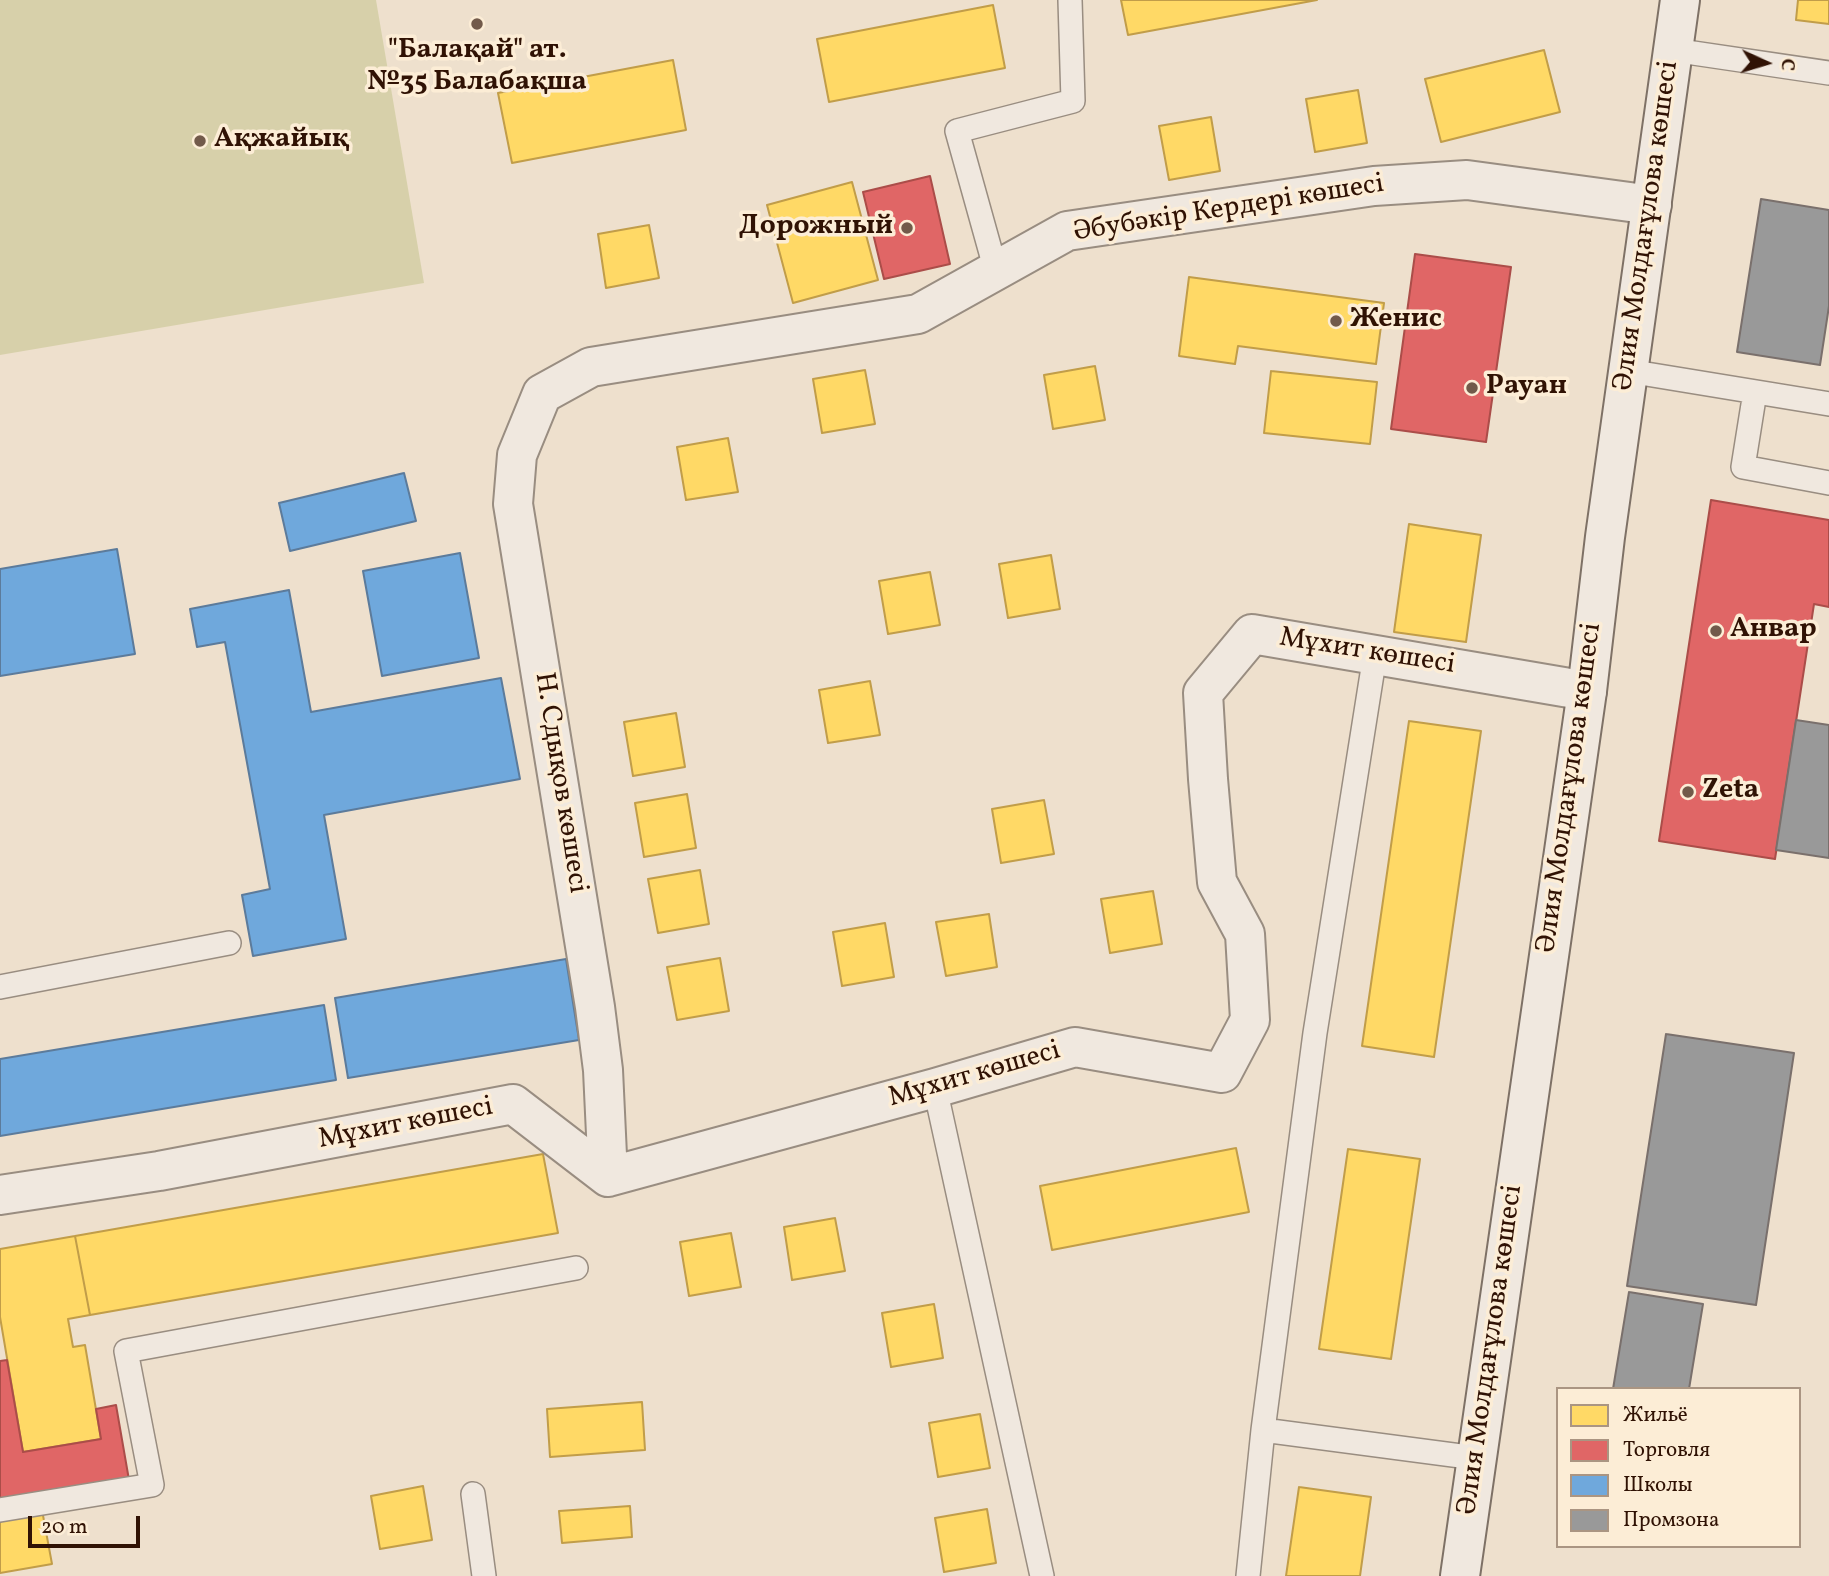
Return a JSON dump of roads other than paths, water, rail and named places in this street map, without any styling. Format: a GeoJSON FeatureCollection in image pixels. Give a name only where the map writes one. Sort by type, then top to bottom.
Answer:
{"type":"FeatureCollection","features":[{"type":"Feature","properties":{"kind":"street","name":"Әлия Молдағұлова көшесі"},"geometry":{"type":"LineString","coordinates":[[1460,1576],[1587,691],[1680,0]]}},
{"type":"Feature","properties":{"kind":"street","name":"Әбубәкір Кердері көшесі"},"geometry":{"type":"LineString","coordinates":[[542,394],[591,367],[918,314],[1067,232],[1374,186],[1467,180],[1652,205]]}},
{"type":"Feature","properties":{"kind":"street","name":"Н. Сдықов көшесі"},"geometry":{"type":"LineString","coordinates":[[542,394],[517,455],[513,504],[595,1007],[603,1070],[608,1177]]}},
{"type":"Feature","properties":{"kind":"street","name":"Мұхит көшесі"},"geometry":{"type":"LineString","coordinates":[[0,1195],[159,1171],[513,1104],[608,1177],[935,1088],[1074,1047],[1222,1073],[1250,1020],[1245,934],[1217,882],[1203,693],[1252,634],[1587,691]]}},
{"type":"Feature","properties":{"kind":"lane"},"geometry":{"type":"LineString","coordinates":[[996,271],[957,131],[1073,101],[1070,0]]}},
{"type":"Feature","properties":{"kind":"lane"},"geometry":{"type":"LineString","coordinates":[[1673,50],[1829,73]]}},
{"type":"Feature","properties":{"kind":"lane"},"geometry":{"type":"LineString","coordinates":[[1628,371],[1829,404]]}},
{"type":"Feature","properties":{"kind":"lane"},"geometry":{"type":"LineString","coordinates":[[1755,392],[1743,467],[1829,483]]}},
{"type":"Feature","properties":{"kind":"lane"},"geometry":{"type":"LineString","coordinates":[[1248,1576],[1263,1430],[1315,1032],[1375,655]]}},
{"type":"Feature","properties":{"kind":"lane"},"geometry":{"type":"LineString","coordinates":[[0,987],[229,943]]}},
{"type":"Feature","properties":{"kind":"lane"},"geometry":{"type":"LineString","coordinates":[[935,1088],[1042,1576]]}},
{"type":"Feature","properties":{"kind":"lane"},"geometry":{"type":"LineString","coordinates":[[0,1510],[152,1485],[126,1351],[576,1268]]}},
{"type":"Feature","properties":{"kind":"lane"},"geometry":{"type":"LineString","coordinates":[[1263,1430],[1476,1458]]}},
{"type":"Feature","properties":{"kind":"lane"},"geometry":{"type":"LineString","coordinates":[[473,1494],[485,1576]]}},
{"type":"Feature","properties":{"kind":"place","name":"\"Балақай\" ат. №35 Балабақша"},"geometry":{"type":"Point","coordinates":[477,24]}},
{"type":"Feature","properties":{"kind":"place","name":"Ақжайық"},"geometry":{"type":"Point","coordinates":[200,141]}},
{"type":"Feature","properties":{"kind":"place","name":"Дорожный"},"geometry":{"type":"Point","coordinates":[907,228]}},
{"type":"Feature","properties":{"kind":"place","name":"Женис"},"geometry":{"type":"Point","coordinates":[1336,321]}},
{"type":"Feature","properties":{"kind":"place","name":"Рауан"},"geometry":{"type":"Point","coordinates":[1472,388]}},
{"type":"Feature","properties":{"kind":"place","name":"Анвар"},"geometry":{"type":"Point","coordinates":[1716,631]}},
{"type":"Feature","properties":{"kind":"place","name":"Zeta"},"geometry":{"type":"Point","coordinates":[1688,792]}}]}
